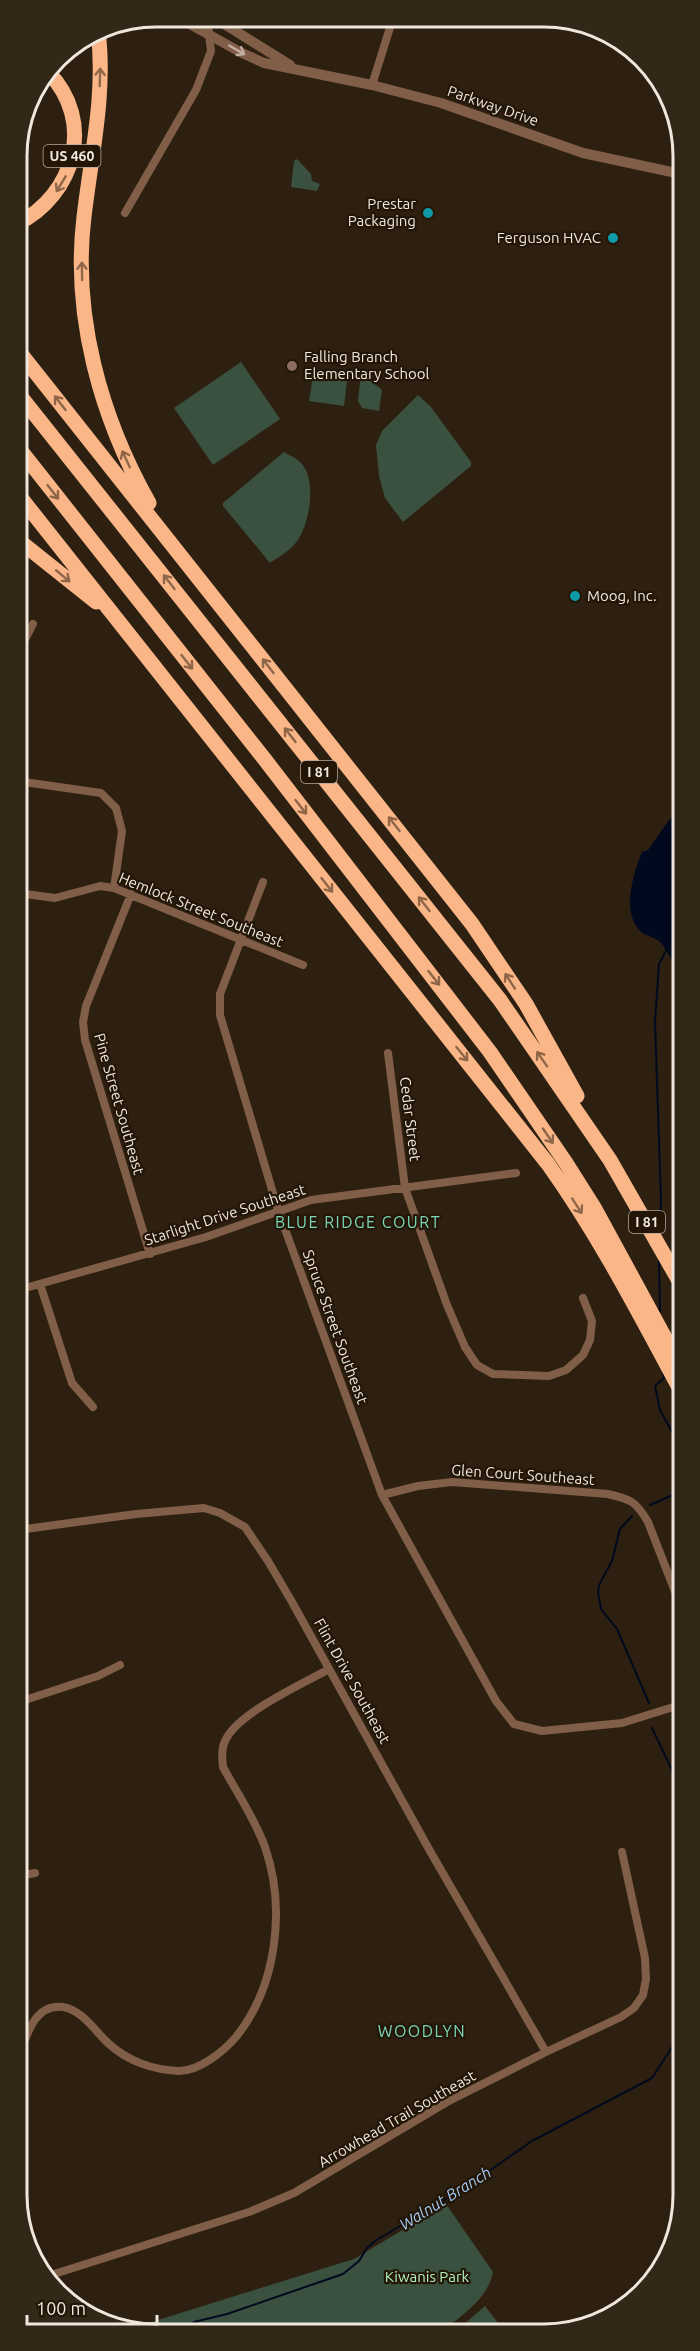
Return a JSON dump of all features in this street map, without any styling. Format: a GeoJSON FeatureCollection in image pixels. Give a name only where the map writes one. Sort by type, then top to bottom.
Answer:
{"type":"FeatureCollection","features":[{"type":"Feature","properties":{"kind":"highway"},"geometry":{"type":"LineString","coordinates":[[98,41],[99,91],[82,249],[82,283],[89,341],[102,395],[122,450],[137,483],[174,548]]}},
{"type":"Feature","properties":{"kind":"highway","name":"US 460"},"geometry":{"type":"LineString","coordinates":[[27,217],[52,198],[68,170],[73,152],[74,133],[68,101],[53,79]]}},
{"type":"Feature","properties":{"kind":"highway"},"geometry":{"type":"LineString","coordinates":[[27,362],[472,924],[549,1043],[610,1160]]}},
{"type":"Feature","properties":{"kind":"highway","name":"I 81"},"geometry":{"type":"LineString","coordinates":[[27,405],[472,964],[527,1037],[610,1160],[673,1270]]}},
{"type":"Feature","properties":{"kind":"highway","name":"I 81"},"geometry":{"type":"LineString","coordinates":[[27,459],[266,761],[496,1060],[595,1209],[673,1352]]}},
{"type":"Feature","properties":{"kind":"highway"},"geometry":{"type":"LineString","coordinates":[[27,506],[548,1164],[576,1202],[606,1251],[673,1376]]}},
{"type":"Feature","properties":{"kind":"highway"},"geometry":{"type":"LineString","coordinates":[[27,547],[117,619]]}},
{"type":"Feature","properties":{"kind":"street","name":"Parkway Drive"},"geometry":{"type":"LineString","coordinates":[[195,27],[254,59],[372,85],[441,104],[583,153],[673,172]]}},
{"type":"Feature","properties":{"kind":"street"},"geometry":{"type":"LineString","coordinates":[[125,213],[196,90],[211,51],[209,27]]}},
{"type":"Feature","properties":{"kind":"street","name":"Parkway Drive"},"geometry":{"type":"LineString","coordinates":[[229,27],[295,68]]}},
{"type":"Feature","properties":{"kind":"street"},"geometry":{"type":"LineString","coordinates":[[372,85],[390,27]]}},
{"type":"Feature","properties":{"kind":"street"},"geometry":{"type":"LineString","coordinates":[[27,636],[33,624]]}},
{"type":"Feature","properties":{"kind":"street"},"geometry":{"type":"LineString","coordinates":[[27,782],[102,793],[116,808],[122,831],[114,888]]}},
{"type":"Feature","properties":{"kind":"street","name":"Spruce Street Southeast"},"geometry":{"type":"LineString","coordinates":[[263,882],[220,994],[220,1015],[278,1210],[382,1495],[496,1701],[514,1724],[542,1731],[580,1728],[622,1723],[673,1707]]}},
{"type":"Feature","properties":{"kind":"street","name":"Hemlock Street Southeast"},"geometry":{"type":"LineString","coordinates":[[27,894],[55,898],[99,886],[114,888],[303,965]]}},
{"type":"Feature","properties":{"kind":"street","name":"Pine Street Southeast"},"geometry":{"type":"LineString","coordinates":[[131,894],[86,1006],[83,1022],[84,1040],[150,1254]]}},
{"type":"Feature","properties":{"kind":"street","name":"Cedar Street"},"geometry":{"type":"LineString","coordinates":[[388,1053],[405,1188],[447,1305],[465,1347],[477,1365],[493,1374],[549,1376],[566,1370],[583,1355],[590,1341],[592,1321],[583,1298]]}},
{"type":"Feature","properties":{"kind":"street","name":"Starlight Drive Southeast"},"geometry":{"type":"LineString","coordinates":[[27,1288],[206,1237],[311,1200],[516,1173]]}},
{"type":"Feature","properties":{"kind":"street"},"geometry":{"type":"LineString","coordinates":[[40,1284],[72,1383],[93,1407]]}},
{"type":"Feature","properties":{"kind":"street","name":"Glen Court Southeast"},"geometry":{"type":"LineString","coordinates":[[382,1495],[418,1486],[452,1482],[608,1494],[628,1498],[640,1508],[648,1522],[673,1588]]}},
{"type":"Feature","properties":{"kind":"street","name":"Flint Drive Southeast"},"geometry":{"type":"LineString","coordinates":[[27,1529],[185,1509],[204,1509],[220,1513],[245,1527],[268,1561],[430,1851],[546,2052]]}},
{"type":"Feature","properties":{"kind":"street"},"geometry":{"type":"LineString","coordinates":[[27,1699],[98,1676],[120,1665]]}},
{"type":"Feature","properties":{"kind":"street"},"geometry":{"type":"LineString","coordinates":[[27,2038],[35,2018],[46,2010],[62,2007],[77,2013],[125,2056],[143,2065],[182,2071],[211,2058],[232,2041],[248,2022],[263,1991],[272,1956],[276,1925],[274,1895],[265,1846],[223,1767],[222,1753],[225,1741],[239,1722],[329,1669]]}},
{"type":"Feature","properties":{"kind":"street","name":"Arrowhead Trail Southeast"},"geometry":{"type":"LineString","coordinates":[[55,2274],[249,2212],[294,2193],[402,2128],[546,2052],[621,2018],[634,2008],[643,1995],[646,1979],[645,1958],[622,1852]]}},
{"type":"Feature","properties":{"kind":"street"},"geometry":{"type":"LineString","coordinates":[[27,1875],[35,1874]]}},
{"type":"Feature","properties":{"kind":"green space"},"geometry":{"type":"Polygon","coordinates":[[[297,159],[311,174],[312,181],[320,184],[317,191],[291,187],[294,161],[297,159]]]}},
{"type":"Feature","properties":{"kind":"green space"},"geometry":{"type":"Polygon","coordinates":[[[241,362],[280,419],[213,465],[174,408],[241,362]]]}},
{"type":"Feature","properties":{"kind":"green space"},"geometry":{"type":"Polygon","coordinates":[[[313,376],[347,381],[344,406],[309,401],[313,376]]]}},
{"type":"Feature","properties":{"kind":"green space"},"geometry":{"type":"Polygon","coordinates":[[[370,380],[382,390],[379,411],[362,408],[358,401],[360,382],[370,380]]]}},
{"type":"Feature","properties":{"kind":"green space"},"geometry":{"type":"Polygon","coordinates":[[[418,395],[431,407],[471,462],[471,466],[403,522],[385,498],[379,476],[376,445],[382,431],[418,395]]]}},
{"type":"Feature","properties":{"kind":"green space"},"geometry":{"type":"Polygon","coordinates":[[[284,452],[298,461],[309,478],[309,510],[303,530],[296,542],[270,563],[223,506],[223,503],[284,452]]]}},
{"type":"Feature","properties":{"kind":"green space","name":"Kiwanis Park"},"geometry":{"type":"Polygon","coordinates":[[[446,2204],[493,2272],[486,2291],[480,2299],[451,2324],[146,2324],[354,2259],[446,2204]]]}},
{"type":"Feature","properties":{"kind":"green space"},"geometry":{"type":"Polygon","coordinates":[[[485,2306],[499,2324],[464,2324],[485,2306]]]}},
{"type":"Feature","properties":{"kind":"water"},"geometry":{"type":"Polygon","coordinates":[[[673,816],[673,962],[661,943],[641,932],[635,924],[630,904],[632,882],[642,852],[648,850],[673,816]]]}},
{"type":"Feature","properties":{"kind":"waterway"},"geometry":{"type":"LineString","coordinates":[[660,1234],[661,1199],[655,1022],[659,964],[667,949]]}},
{"type":"Feature","properties":{"kind":"waterway"},"geometry":{"type":"LineString","coordinates":[[659,1258],[660,1312]]}},
{"type":"Feature","properties":{"kind":"waterway"},"geometry":{"type":"LineString","coordinates":[[663,1371],[664,1378],[655,1386],[660,1410],[673,1434]]}},
{"type":"Feature","properties":{"kind":"waterway"},"geometry":{"type":"LineString","coordinates":[[650,1505],[673,1495]]}},
{"type":"Feature","properties":{"kind":"waterway"},"geometry":{"type":"LineString","coordinates":[[632,1516],[620,1529],[612,1561],[599,1585],[598,1592],[601,1609],[617,1629],[649,1703]]}},
{"type":"Feature","properties":{"kind":"waterway"},"geometry":{"type":"LineString","coordinates":[[652,1728],[673,1772]]}},
{"type":"Feature","properties":{"kind":"waterway","name":"Walnut Branch"},"geometry":{"type":"LineString","coordinates":[[193,2324],[343,2274],[359,2261],[367,2248],[375,2241],[469,2185],[532,2141],[652,2078],[673,2045]]}},
{"type":"Feature","properties":{"kind":"place","name":"Prestar Packaging"},"geometry":{"type":"Point","coordinates":[428,213]}},
{"type":"Feature","properties":{"kind":"place","name":"Ferguson HVAC"},"geometry":{"type":"Point","coordinates":[613,238]}},
{"type":"Feature","properties":{"kind":"place","name":"Falling Branch Elementary School"},"geometry":{"type":"Point","coordinates":[292,366]}},
{"type":"Feature","properties":{"kind":"place","name":"Moog, Inc."},"geometry":{"type":"Point","coordinates":[575,596]}},
{"type":"Feature","properties":{"kind":"district","name":"BLUE RIDGE COURT"},"geometry":{"type":"Point","coordinates":[358,1222]}},
{"type":"Feature","properties":{"kind":"district","name":"WOODLYN"},"geometry":{"type":"Point","coordinates":[422,2031]}}]}
